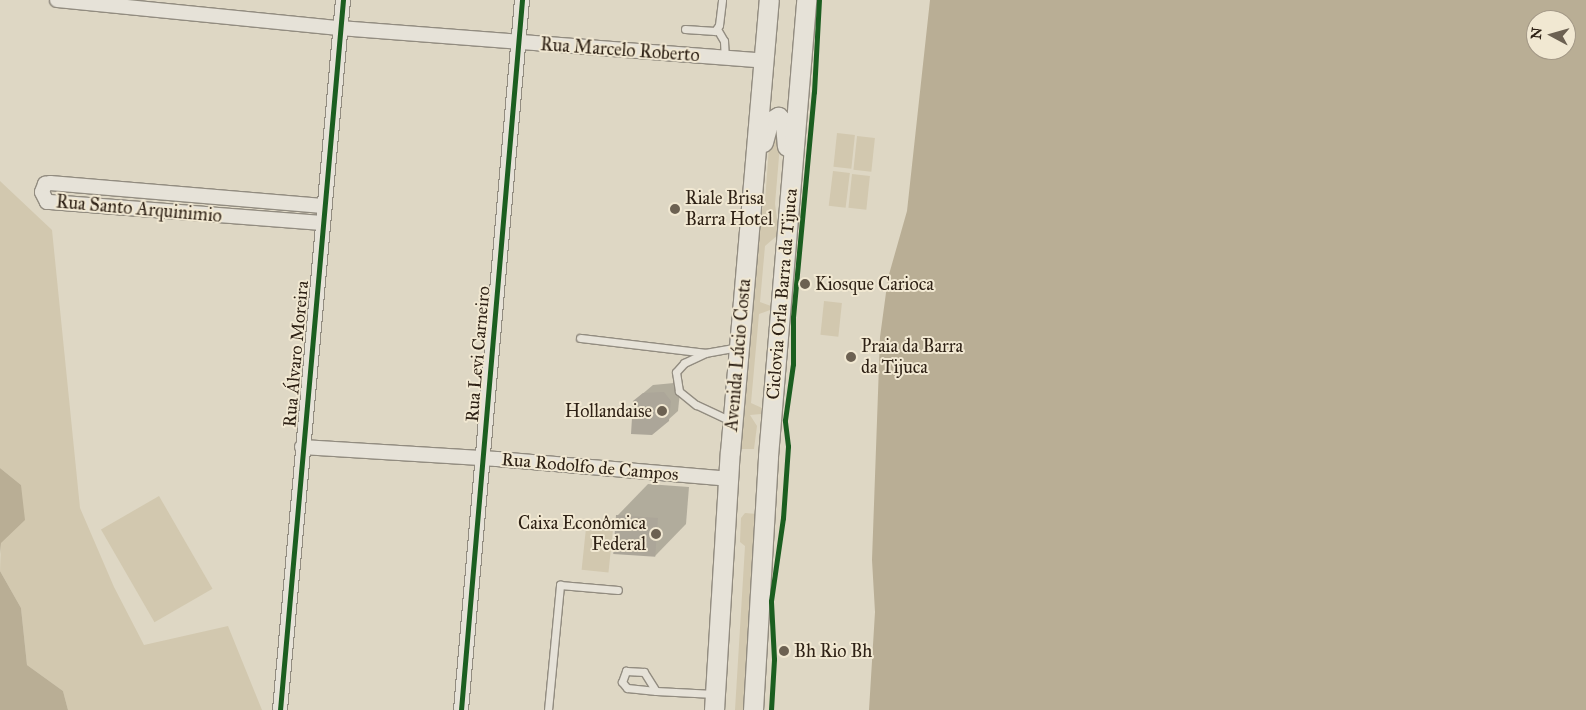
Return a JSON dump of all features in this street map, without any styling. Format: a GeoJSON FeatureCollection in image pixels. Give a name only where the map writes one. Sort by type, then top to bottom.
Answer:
{"type":"FeatureCollection","features":[{"type":"Feature","properties":{"kind":"main road","name":"Avenida Lúcio Costa"},"geometry":{"type":"LineString","coordinates":[[714,702],[728,479],[769,0]]}},
{"type":"Feature","properties":{"kind":"main road"},"geometry":{"type":"LineString","coordinates":[[752,710],[768,456],[806,0]]}},
{"type":"Feature","properties":{"kind":"main road"},"geometry":{"type":"LineString","coordinates":[[753,180],[768,123],[778,117],[786,124],[790,195]]}},
{"type":"Feature","properties":{"kind":"street","name":"Rua Marcelo Roberto"},"geometry":{"type":"LineString","coordinates":[[57,0],[160,6],[340,28],[765,61]]}},
{"type":"Feature","properties":{"kind":"street","name":"Rua Álvaro Moreira"},"geometry":{"type":"LineString","coordinates":[[280,710],[342,0]]}},
{"type":"Feature","properties":{"kind":"street","name":"Rua Levi Carneiro"},"geometry":{"type":"LineString","coordinates":[[461,710],[522,0]]}},
{"type":"Feature","properties":{"kind":"street","name":"Rua Santo Arquinimio"},"geometry":{"type":"LineString","coordinates":[[322,223],[50,202],[44,199],[42,192],[45,184],[50,183],[323,206]]}},
{"type":"Feature","properties":{"kind":"street","name":"Rua Rodolfo de Campos"},"geometry":{"type":"LineString","coordinates":[[302,447],[483,458],[728,479]]}},
{"type":"Feature","properties":{"kind":"lane"},"geometry":{"type":"LineString","coordinates":[[722,0],[717,29],[724,41],[725,58]]}},
{"type":"Feature","properties":{"kind":"lane"},"geometry":{"type":"LineString","coordinates":[[684,29],[717,29]]}},
{"type":"Feature","properties":{"kind":"lane"},"geometry":{"type":"LineString","coordinates":[[580,338],[705,353]]}},
{"type":"Feature","properties":{"kind":"lane"},"geometry":{"type":"LineString","coordinates":[[733,423],[696,405],[679,391],[676,382],[676,372],[684,363],[705,353],[739,347]]}},
{"type":"Feature","properties":{"kind":"lane"},"geometry":{"type":"LineString","coordinates":[[548,710],[560,585],[618,590]]}},
{"type":"Feature","properties":{"kind":"lane"},"geometry":{"type":"LineString","coordinates":[[656,691],[644,672],[626,671],[622,676],[627,688],[656,691],[714,702]]}},
{"type":"Feature","properties":{"kind":"shaded area"},"geometry":{"type":"Polygon","coordinates":[[[930,0],[1586,0],[1586,710],[869,710],[875,612],[872,560],[880,337],[888,278],[907,211],[930,0]]]}},
{"type":"Feature","properties":{"kind":"shaded area"},"geometry":{"type":"Polygon","coordinates":[[[775,128],[781,133],[775,204],[779,234],[765,246],[760,302],[771,306],[770,310],[759,314],[751,403],[762,408],[761,414],[750,415],[757,426],[754,449],[739,449],[757,222],[765,202],[770,132],[775,128]]]}},
{"type":"Feature","properties":{"kind":"shaded area"},"geometry":{"type":"Polygon","coordinates":[[[837,133],[855,135],[851,169],[833,167],[837,133]]]}},
{"type":"Feature","properties":{"kind":"shaded area"},"geometry":{"type":"Polygon","coordinates":[[[857,136],[875,138],[871,172],[853,170],[857,136]]]}},
{"type":"Feature","properties":{"kind":"shaded area"},"geometry":{"type":"Polygon","coordinates":[[[833,171],[850,173],[846,208],[829,206],[833,171]]]}},
{"type":"Feature","properties":{"kind":"shaded area"},"geometry":{"type":"Polygon","coordinates":[[[852,174],[870,176],[866,210],[848,208],[852,174]]]}},
{"type":"Feature","properties":{"kind":"shaded area"},"geometry":{"type":"Polygon","coordinates":[[[0,181],[52,230],[80,508],[114,587],[144,645],[228,626],[262,710],[68,710],[63,691],[27,665],[21,608],[0,571],[1,543],[21,485],[0,468],[0,181]]]}},
{"type":"Feature","properties":{"kind":"shaded area"},"geometry":{"type":"Polygon","coordinates":[[[824,301],[842,303],[838,337],[820,335],[824,301]]]}},
{"type":"Feature","properties":{"kind":"shaded area"},"geometry":{"type":"Polygon","coordinates":[[[0,468],[21,485],[25,520],[1,543],[0,554],[0,468]]]}},
{"type":"Feature","properties":{"kind":"shaded area"},"geometry":{"type":"Polygon","coordinates":[[[159,496],[213,589],[154,622],[101,530],[159,496]]]}},
{"type":"Feature","properties":{"kind":"shaded area"},"geometry":{"type":"Polygon","coordinates":[[[745,513],[757,514],[745,710],[735,710],[745,546],[740,542],[741,518],[745,513]]]}},
{"type":"Feature","properties":{"kind":"shaded area"},"geometry":{"type":"Polygon","coordinates":[[[586,528],[613,531],[608,573],[582,570],[586,528]]]}},
{"type":"Feature","properties":{"kind":"shaded area"},"geometry":{"type":"Polygon","coordinates":[[[0,571],[21,608],[27,665],[63,691],[68,710],[0,710],[0,571]]]}},
{"type":"Feature","properties":{"kind":"building"},"geometry":{"type":"Polygon","coordinates":[[[664,392],[671,401],[669,421],[652,435],[631,434],[633,401],[643,393],[664,392]]]}},
{"type":"Feature","properties":{"kind":"building"},"geometry":{"type":"Polygon","coordinates":[[[616,515],[658,518],[655,557],[613,554],[616,515]]]}},
{"type":"Feature","properties":{"kind":"cycle path"},"geometry":{"type":"LineString","coordinates":[[280,710],[343,0]]}},
{"type":"Feature","properties":{"kind":"cycle path"},"geometry":{"type":"LineString","coordinates":[[461,710],[522,0]]}},
{"type":"Feature","properties":{"kind":"cycle path","name":"Ciclovia Orla Barra da Tijuca"},"geometry":{"type":"LineString","coordinates":[[771,710],[774,659],[771,601],[783,518],[788,446],[785,420],[793,364],[793,317],[814,92],[819,0]]}},
{"type":"Feature","properties":{"kind":"place","name":"Riale Brisa Barra Hotel"},"geometry":{"type":"Point","coordinates":[675,209]}},
{"type":"Feature","properties":{"kind":"place","name":"Kiosque Carioca"},"geometry":{"type":"Point","coordinates":[805,284]}},
{"type":"Feature","properties":{"kind":"place","name":"Praia da Barra da Tijuca"},"geometry":{"type":"Point","coordinates":[851,357]}},
{"type":"Feature","properties":{"kind":"place","name":"Hollandaise"},"geometry":{"type":"Point","coordinates":[662,411]}},
{"type":"Feature","properties":{"kind":"place","name":"Caixa Econômica Federal"},"geometry":{"type":"Point","coordinates":[656,534]}},
{"type":"Feature","properties":{"kind":"place","name":"Bh Rio Bh"},"geometry":{"type":"Point","coordinates":[784,651]}}]}
